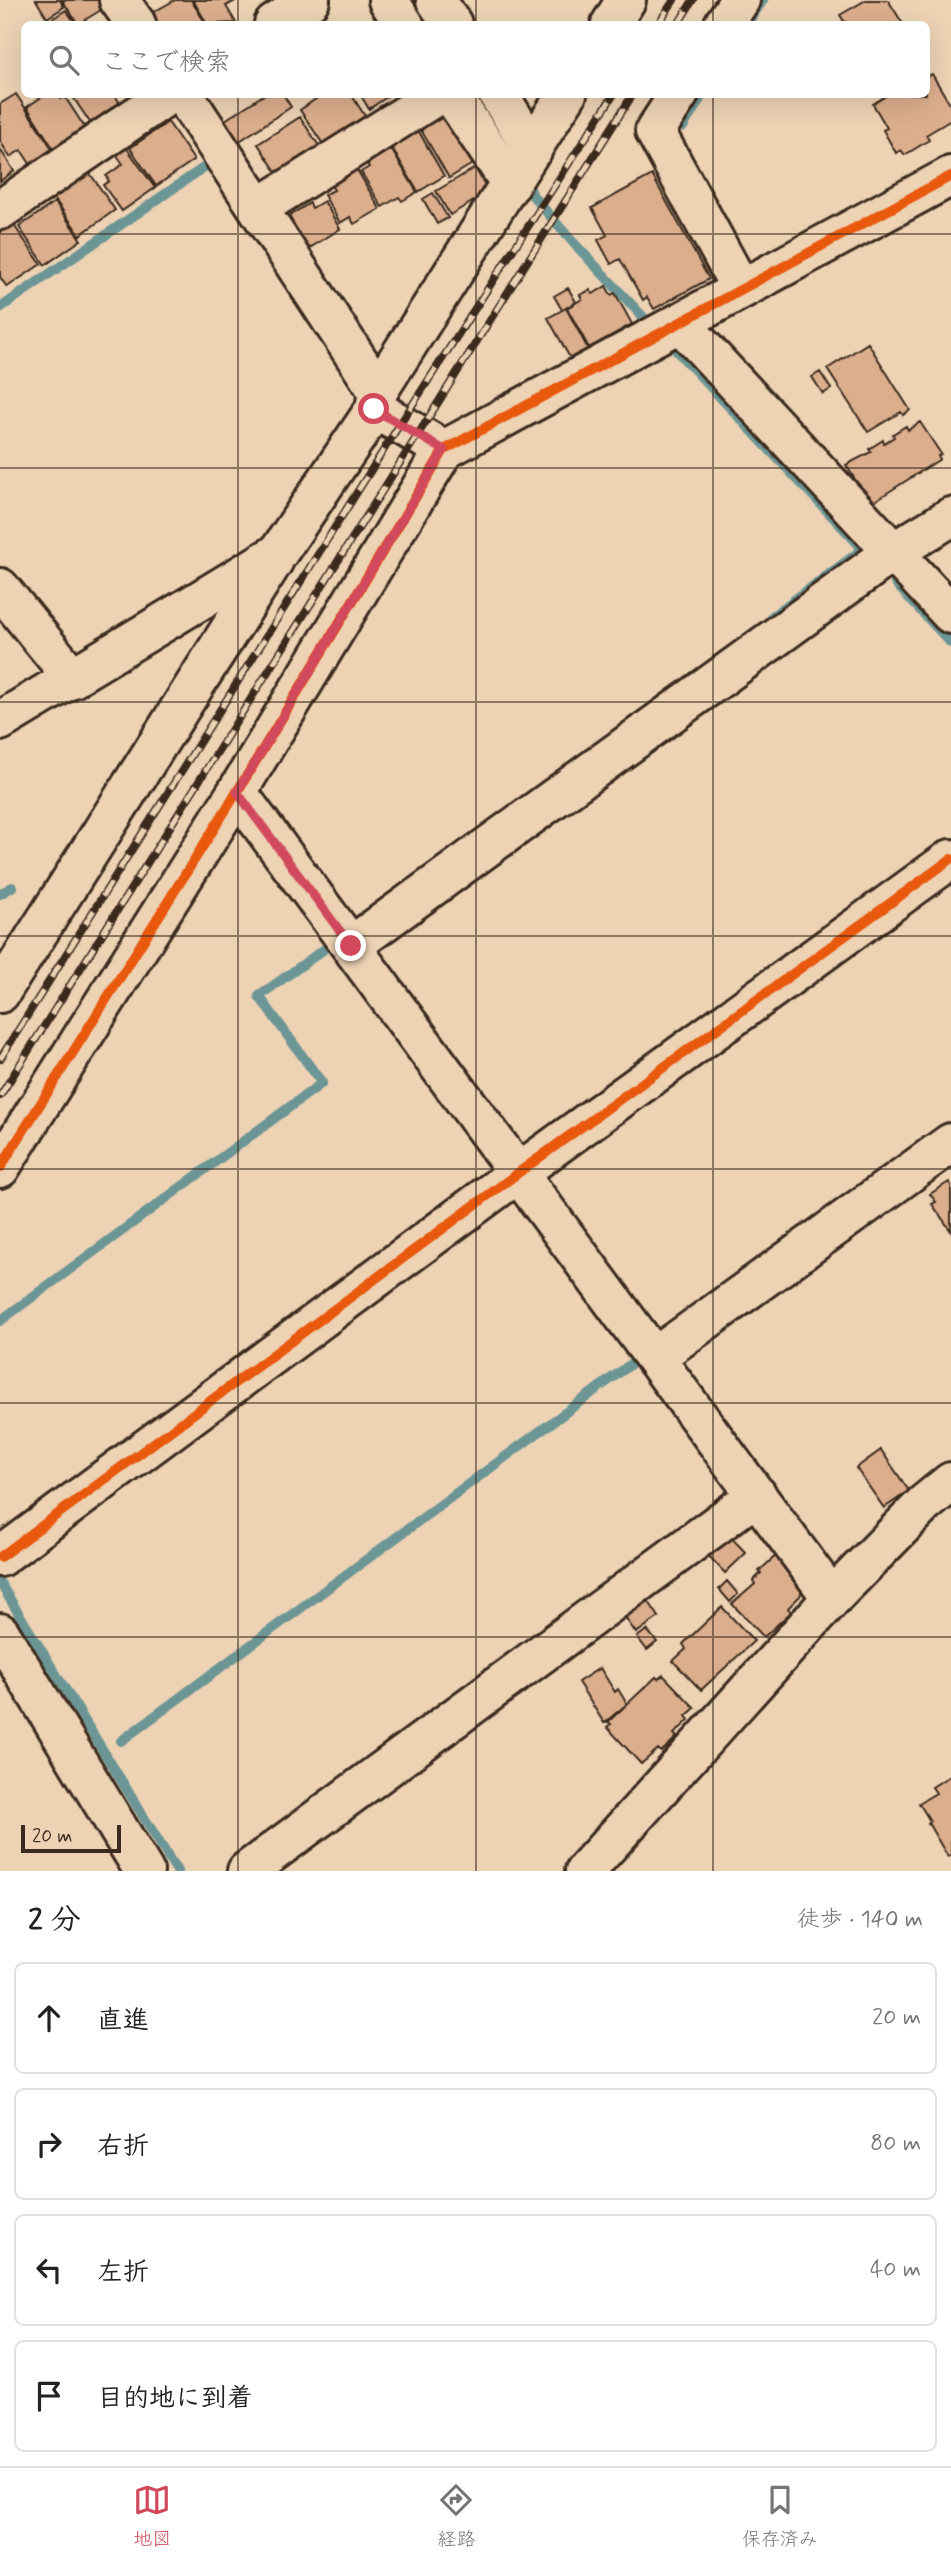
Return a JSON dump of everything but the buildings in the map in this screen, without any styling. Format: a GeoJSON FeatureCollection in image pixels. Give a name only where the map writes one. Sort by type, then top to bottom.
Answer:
{"type":"FeatureCollection","features":[{"type":"Feature","properties":{"kind":"street"},"geometry":{"type":"LineString","coordinates":[[119,0],[134,21]]}},
{"type":"Feature","properties":{"kind":"street"},"geometry":{"type":"LineString","coordinates":[[278,21],[310,0]]}},
{"type":"Feature","properties":{"kind":"street"},"geometry":{"type":"LineString","coordinates":[[387,0],[402,21]]}},
{"type":"Feature","properties":{"kind":"street"},"geometry":{"type":"LineString","coordinates":[[436,0],[450,21]]}},
{"type":"Feature","properties":{"kind":"street"},"geometry":{"type":"LineString","coordinates":[[613,21],[626,0]]}},
{"type":"Feature","properties":{"kind":"street"},"geometry":{"type":"LineString","coordinates":[[726,21],[740,0]]}},
{"type":"Feature","properties":{"kind":"street"},"geometry":{"type":"LineString","coordinates":[[0,210],[163,98]]}},
{"type":"Feature","properties":{"kind":"street"},"geometry":{"type":"LineString","coordinates":[[186,98],[258,208],[377,400],[444,450]]}},
{"type":"Feature","properties":{"kind":"street"},"geometry":{"type":"LineString","coordinates":[[258,208],[433,98]]}},
{"type":"Feature","properties":{"kind":"street"},"geometry":{"type":"LineString","coordinates":[[454,98],[511,184]]}},
{"type":"Feature","properties":{"kind":"street"},"geometry":{"type":"LineString","coordinates":[[501,98],[533,149]]}},
{"type":"Feature","properties":{"kind":"street"},"geometry":{"type":"LineString","coordinates":[[0,993],[377,400],[565,98]]}},
{"type":"Feature","properties":{"kind":"street"},"geometry":{"type":"LineString","coordinates":[[676,98],[655,131],[741,289]]}},
{"type":"Feature","properties":{"kind":"street"},"geometry":{"type":"LineString","coordinates":[[0,1168],[237,792],[444,450],[951,176]]}},
{"type":"Feature","properties":{"kind":"street"},"geometry":{"type":"LineString","coordinates":[[680,323],[951,614]]}},
{"type":"Feature","properties":{"kind":"street"},"geometry":{"type":"LineString","coordinates":[[351,946],[893,552],[951,517]]}},
{"type":"Feature","properties":{"kind":"street"},"geometry":{"type":"LineString","coordinates":[[0,721],[278,553]]}},
{"type":"Feature","properties":{"kind":"street"},"geometry":{"type":"LineString","coordinates":[[0,588],[72,678]]}},
{"type":"Feature","properties":{"kind":"street"},"geometry":{"type":"LineString","coordinates":[[237,792],[832,1598]]}},
{"type":"Feature","properties":{"kind":"street"},"geometry":{"type":"LineString","coordinates":[[0,1558],[518,1173],[951,859]]}},
{"type":"Feature","properties":{"kind":"street"},"geometry":{"type":"LineString","coordinates":[[655,1357],[951,1143]]}},
{"type":"Feature","properties":{"kind":"street"},"geometry":{"type":"LineString","coordinates":[[585,1871],[832,1598],[924,1504],[951,1482]]}},
{"type":"Feature","properties":{"kind":"street"},"geometry":{"type":"LineString","coordinates":[[247,1871],[757,1495]]}},
{"type":"Feature","properties":{"kind":"street"},"geometry":{"type":"LineString","coordinates":[[0,1633],[144,1871]]}},
{"type":"Feature","properties":{"kind":"waterway"},"geometry":{"type":"LineString","coordinates":[[749,21],[763,0]]}},
{"type":"Feature","properties":{"kind":"waterway"},"geometry":{"type":"LineString","coordinates":[[683,127],[701,98]]}},
{"type":"Feature","properties":{"kind":"waterway"},"geometry":{"type":"LineString","coordinates":[[0,308],[203,168]]}},
{"type":"Feature","properties":{"kind":"waterway"},"geometry":{"type":"LineString","coordinates":[[528,184],[533,196],[571,240],[646,320]]}},
{"type":"Feature","properties":{"kind":"waterway"},"geometry":{"type":"LineString","coordinates":[[673,347],[863,549],[771,617]]}},
{"type":"Feature","properties":{"kind":"waterway"},"geometry":{"type":"LineString","coordinates":[[895,583],[951,643]]}},
{"type":"Feature","properties":{"kind":"waterway"},"geometry":{"type":"LineString","coordinates":[[0,894],[12,887]]}},
{"type":"Feature","properties":{"kind":"waterway"},"geometry":{"type":"LineString","coordinates":[[0,1321],[322,1083],[259,996],[323,950]]}},
{"type":"Feature","properties":{"kind":"waterway"},"geometry":{"type":"LineString","coordinates":[[121,1741],[639,1358]]}},
{"type":"Feature","properties":{"kind":"waterway"},"geometry":{"type":"LineString","coordinates":[[0,1583],[177,1871]]}},
{"type":"Feature","properties":{"kind":"railway"},"geometry":{"type":"LineString","coordinates":[[660,21],[674,0]]}},
{"type":"Feature","properties":{"kind":"railway"},"geometry":{"type":"LineString","coordinates":[[680,21],[693,0]]}},
{"type":"Feature","properties":{"kind":"railway"},"geometry":{"type":"LineString","coordinates":[[0,1059],[400,424],[611,98]]}},
{"type":"Feature","properties":{"kind":"railway"},"geometry":{"type":"LineString","coordinates":[[0,1096],[630,98]]}},
{"type":"Feature","properties":{"kind":"cycle path"},"geometry":{"type":"LineString","coordinates":[[0,1168],[237,792],[444,450],[951,176]]}},
{"type":"Feature","properties":{"kind":"cycle path"},"geometry":{"type":"LineString","coordinates":[[0,1557],[518,1173],[951,859]]}},
{"type":"Feature","properties":{"kind":"route"},"geometry":{"type":"LineString","coordinates":[[351,946],[237,792],[444,450],[374,409]]}}]}
